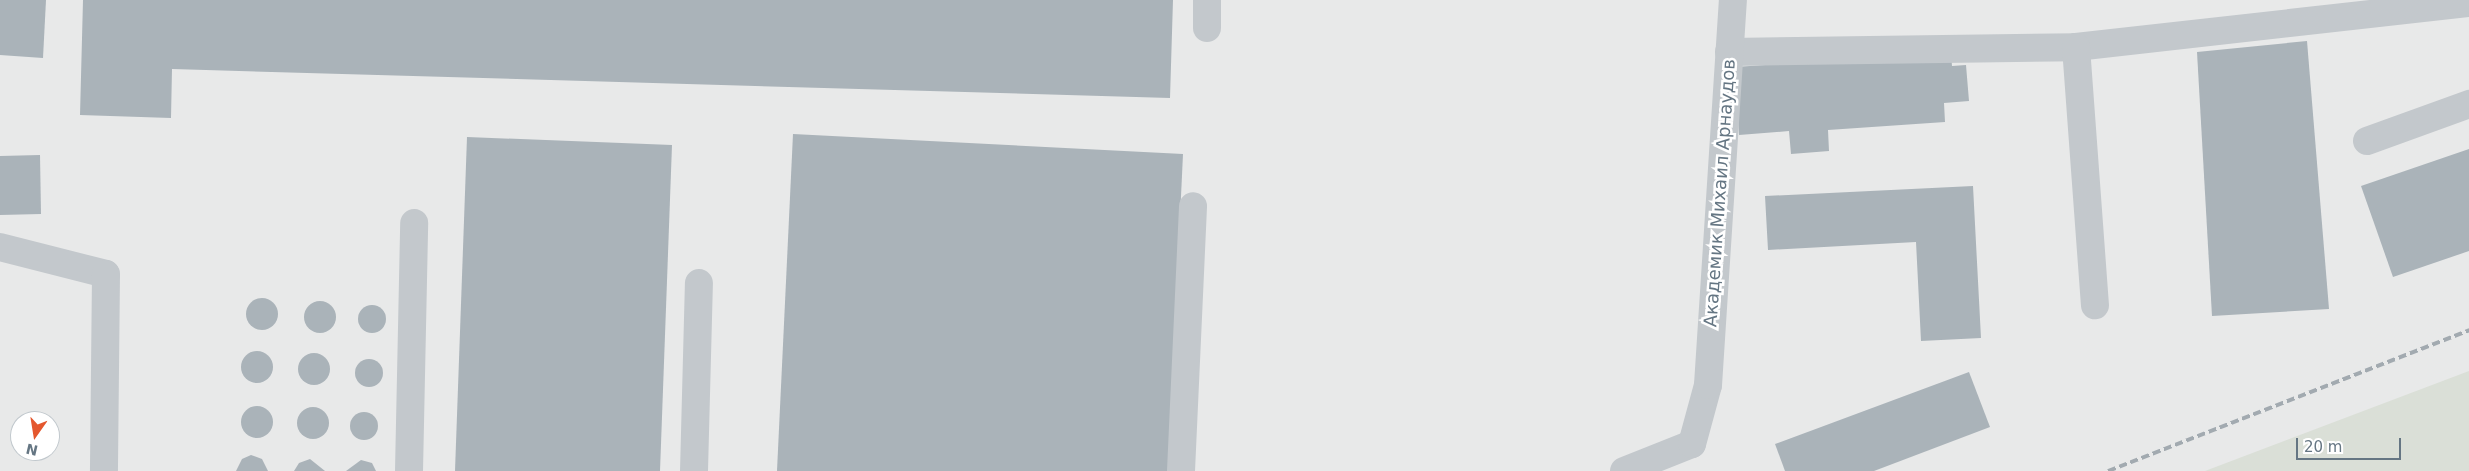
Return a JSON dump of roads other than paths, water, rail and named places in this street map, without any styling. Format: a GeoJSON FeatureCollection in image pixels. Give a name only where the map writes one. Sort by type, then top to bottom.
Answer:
{"type":"FeatureCollection","features":[{"type":"Feature","properties":{"kind":"street"},"geometry":{"type":"LineString","coordinates":[[1207,28],[1208,0]]}},
{"type":"Feature","properties":{"kind":"street","name":"Академик Михаил Арнаудов"},"geometry":{"type":"LineString","coordinates":[[1624,471],[1692,444],[1708,385],[1733,0]]}},
{"type":"Feature","properties":{"kind":"street"},"geometry":{"type":"LineString","coordinates":[[1729,52],[2076,47],[2469,4]]}},
{"type":"Feature","properties":{"kind":"street"},"geometry":{"type":"LineString","coordinates":[[2076,47],[2095,305]]}},
{"type":"Feature","properties":{"kind":"street"},"geometry":{"type":"LineString","coordinates":[[2367,141],[2469,104]]}},
{"type":"Feature","properties":{"kind":"street"},"geometry":{"type":"LineString","coordinates":[[1181,471],[1193,206]]}},
{"type":"Feature","properties":{"kind":"street"},"geometry":{"type":"LineString","coordinates":[[409,471],[414,222]]}},
{"type":"Feature","properties":{"kind":"street"},"geometry":{"type":"LineString","coordinates":[[0,247],[106,274],[104,471]]}},
{"type":"Feature","properties":{"kind":"street"},"geometry":{"type":"LineString","coordinates":[[694,471],[699,283]]}},
{"type":"Feature","properties":{"kind":"railway"},"geometry":{"type":"LineString","coordinates":[[2108,471],[2469,330]]}}]}
